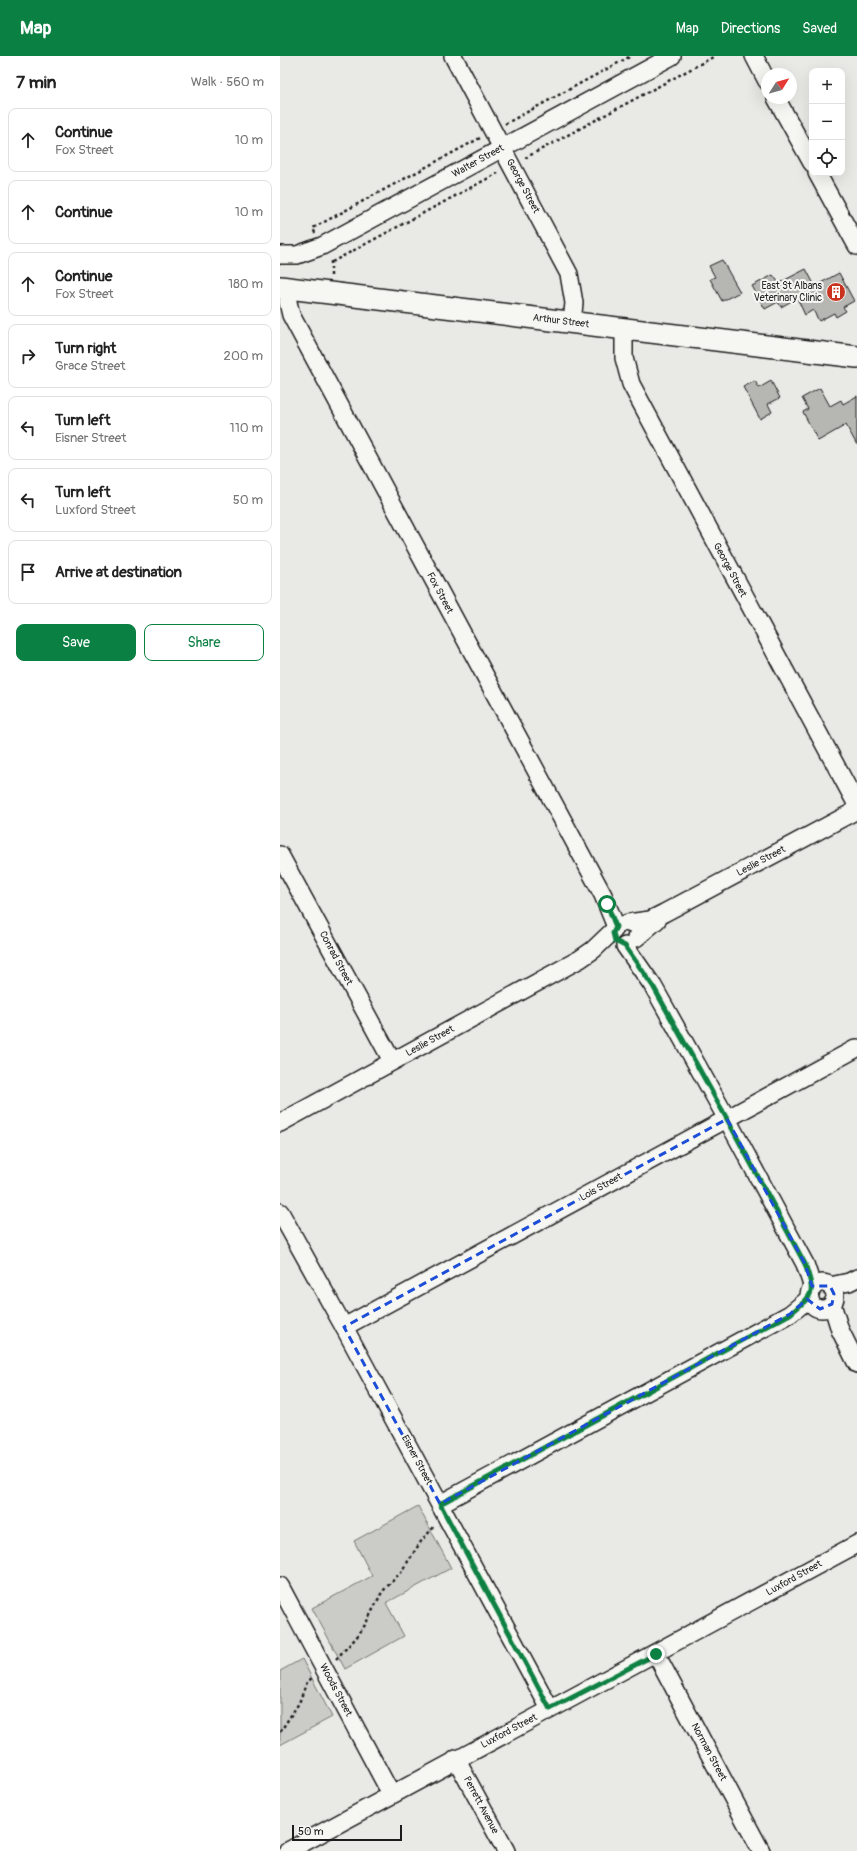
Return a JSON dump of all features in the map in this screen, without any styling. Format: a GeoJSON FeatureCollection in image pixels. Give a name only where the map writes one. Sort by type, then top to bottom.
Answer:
{"type":"FeatureCollection","features":[{"type":"Feature","properties":{"kind":"street","name":"George Street"},"geometry":{"type":"LineString","coordinates":[[453,56],[569,274],[574,303],[572,322]]}},
{"type":"Feature","properties":{"kind":"street","name":"Walter Street"},"geometry":{"type":"LineString","coordinates":[[280,254],[297,255],[322,246],[672,56]]}},
{"type":"Feature","properties":{"kind":"street"},"geometry":{"type":"LineString","coordinates":[[754,56],[761,69]]}},
{"type":"Feature","properties":{"kind":"street"},"geometry":{"type":"LineString","coordinates":[[779,104],[809,158]]}},
{"type":"Feature","properties":{"kind":"street"},"geometry":{"type":"LineString","coordinates":[[819,176],[857,246]]}},
{"type":"Feature","properties":{"kind":"street","name":"Arthur Street"},"geometry":{"type":"LineString","coordinates":[[284,287],[624,328],[852,358]]}},
{"type":"Feature","properties":{"kind":"street","name":"Fox Street"},"geometry":{"type":"LineString","coordinates":[[284,287],[291,315],[603,895],[727,1119],[857,1364]]}},
{"type":"Feature","properties":{"kind":"street","name":"George Street"},"geometry":{"type":"LineString","coordinates":[[624,328],[624,358],[631,384],[857,805]]}},
{"type":"Feature","properties":{"kind":"street","name":"Leslie Street"},"geometry":{"type":"LineString","coordinates":[[280,1123],[625,934],[857,810]]}},
{"type":"Feature","properties":{"kind":"street","name":"Conrad Street"},"geometry":{"type":"LineString","coordinates":[[280,855],[392,1061]]}},
{"type":"Feature","properties":{"kind":"street","name":"Lois Street"},"geometry":{"type":"LineString","coordinates":[[344,1327],[857,1048]]}},
{"type":"Feature","properties":{"kind":"street","name":"Eisner Street"},"geometry":{"type":"LineString","coordinates":[[280,1212],[344,1327],[550,1709]]}},
{"type":"Feature","properties":{"kind":"street"},"geometry":{"type":"LineString","coordinates":[[440,1504],[853,1280]]}},
{"type":"Feature","properties":{"kind":"street","name":"Luxford Street"},"geometry":{"type":"LineString","coordinates":[[288,1851],[456,1759],[656,1654],[857,1544]]}},
{"type":"Feature","properties":{"kind":"street","name":"Woods Street"},"geometry":{"type":"LineString","coordinates":[[280,1586],[391,1794]]}},
{"type":"Feature","properties":{"kind":"street","name":"Norman Street"},"geometry":{"type":"LineString","coordinates":[[656,1654],[761,1851]]}},
{"type":"Feature","properties":{"kind":"street","name":"Perrett Avenue"},"geometry":{"type":"LineString","coordinates":[[456,1759],[506,1851]]}},
{"type":"Feature","properties":{"kind":"path"},"geometry":{"type":"LineString","coordinates":[[330,293],[332,262],[313,228],[631,56]]}},
{"type":"Feature","properties":{"kind":"path"},"geometry":{"type":"LineString","coordinates":[[280,1732],[299,1704],[307,1682],[338,1657],[356,1638],[365,1625],[382,1592],[400,1572],[422,1540],[434,1527]]}},
{"type":"Feature","properties":{"kind":"highlighted area"},"geometry":{"type":"Polygon","coordinates":[[[727,1119],[805,1264],[812,1286],[830,1286],[834,1294],[832,1304],[820,1309],[807,1299],[790,1314],[440,1504],[344,1327],[727,1119]]]}},
{"type":"Feature","properties":{"kind":"shaded area"},"geometry":{"type":"Polygon","coordinates":[[[418,1506],[451,1568],[386,1603],[404,1636],[345,1669],[312,1608],[372,1576],[354,1541],[418,1506]]]}},
{"type":"Feature","properties":{"kind":"shaded area"},"geometry":{"type":"Polygon","coordinates":[[[302,1659],[332,1717],[280,1745],[280,1671],[302,1659]]]}},
{"type":"Feature","properties":{"kind":"building"},"geometry":{"type":"Polygon","coordinates":[[[722,260],[740,292],[722,301],[710,279],[715,277],[709,266],[722,260]]]}},
{"type":"Feature","properties":{"kind":"building"},"geometry":{"type":"Polygon","coordinates":[[[806,269],[815,286],[839,273],[854,301],[843,307],[846,311],[836,317],[834,313],[819,321],[813,310],[805,315],[797,298],[781,307],[778,302],[765,309],[752,286],[773,275],[779,283],[806,269]]]}},
{"type":"Feature","properties":{"kind":"building"},"geometry":{"type":"Polygon","coordinates":[[[755,381],[759,388],[771,381],[780,398],[768,404],[772,412],[760,419],[743,387],[755,381]]]}},
{"type":"Feature","properties":{"kind":"building"},"geometry":{"type":"Polygon","coordinates":[[[820,388],[830,406],[841,400],[843,404],[857,396],[857,445],[846,425],[818,441],[803,412],[808,409],[802,398],[820,388]]]}},
{"type":"Feature","properties":{"kind":"place","name":"East St Albans Veterinary Clinic"},"geometry":{"type":"Point","coordinates":[836,292]}},
{"type":"Feature","properties":{"kind":"route"},"geometry":{"type":"LineString","coordinates":[[607,904],[616,927],[613,933],[615,941],[618,944],[625,946],[653,986],[805,1264],[813,1288],[810,1298],[790,1314],[440,1504],[550,1709],[656,1654]]}}]}
